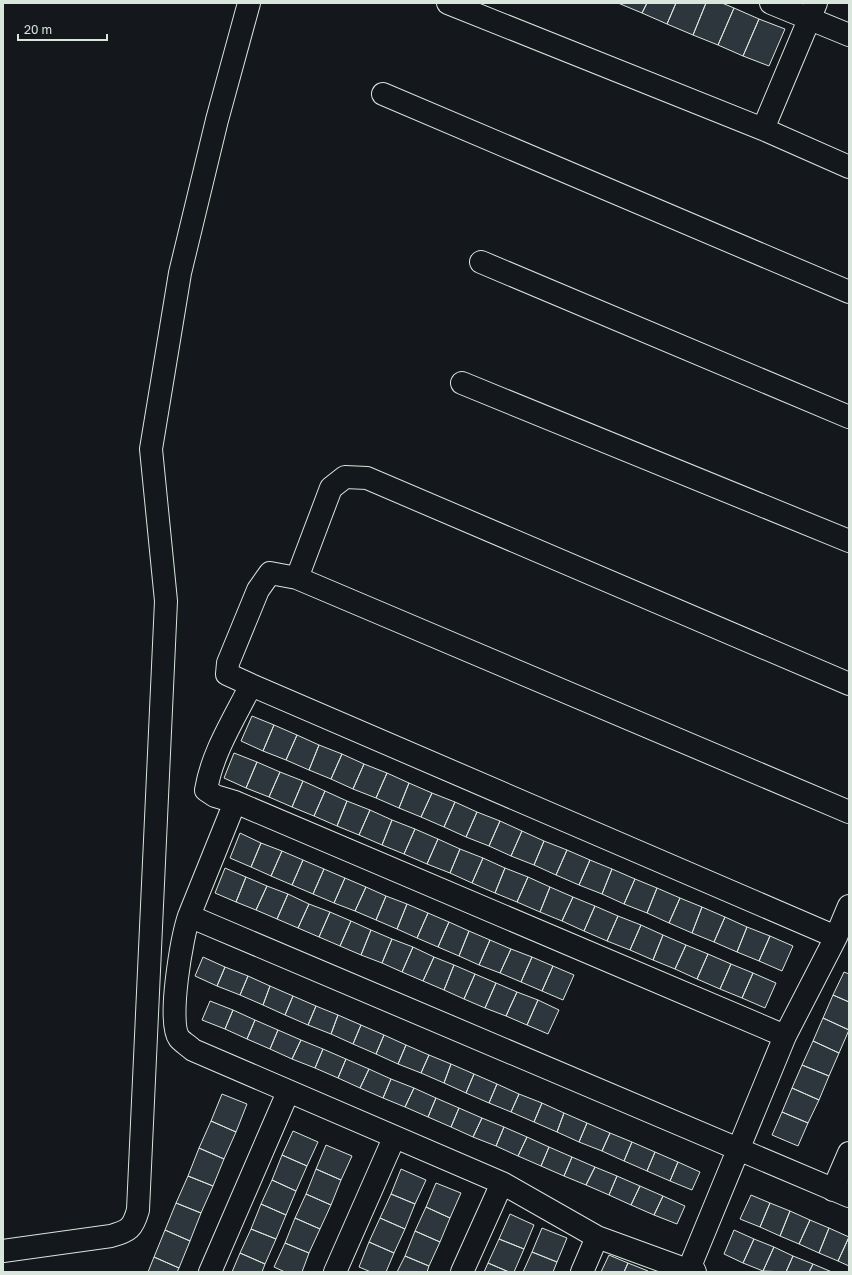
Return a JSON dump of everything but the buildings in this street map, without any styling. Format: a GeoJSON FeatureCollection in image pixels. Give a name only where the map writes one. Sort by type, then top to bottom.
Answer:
{"type":"FeatureCollection","features":[{"type":"Feature","properties":{"kind":"street"},"geometry":{"type":"LineString","coordinates":[[3,1251],[124,1233],[134,1224],[138,1210],[166,601],[151,449],[180,273],[217,120],[249,3]]}},
{"type":"Feature","properties":{"kind":"street"},"geometry":{"type":"LineString","coordinates":[[448,3],[763,130],[849,167]]}},
{"type":"Feature","properties":{"kind":"street"},"geometry":{"type":"LineString","coordinates":[[770,3],[812,11],[849,36]]}},
{"type":"Feature","properties":{"kind":"street"},"geometry":{"type":"LineString","coordinates":[[763,130],[812,11]]}},
{"type":"Feature","properties":{"kind":"street"},"geometry":{"type":"LineString","coordinates":[[383,94],[849,292]]}},
{"type":"Feature","properties":{"kind":"street"},"geometry":{"type":"LineString","coordinates":[[481,262],[849,416]]}},
{"type":"Feature","properties":{"kind":"street"},"geometry":{"type":"LineString","coordinates":[[462,383],[849,541]]}},
{"type":"Feature","properties":{"kind":"street"},"geometry":{"type":"LineString","coordinates":[[297,578],[331,488],[345,477],[366,478],[849,684]]}},
{"type":"Feature","properties":{"kind":"street"},"geometry":{"type":"LineString","coordinates":[[694,1272],[692,1264],[738,1148],[785,1036],[844,923],[251,685],[228,674],[228,663],[258,590],[270,573],[297,578],[849,812]]}},
{"type":"Feature","properties":{"kind":"street"},"geometry":{"type":"LineString","coordinates":[[251,685],[220,745],[208,778],[206,790],[215,796],[235,802],[785,1036]]}},
{"type":"Feature","properties":{"kind":"street"},"geometry":{"type":"LineString","coordinates":[[235,802],[189,916],[183,935],[174,1018],[178,1038],[193,1050],[394,1138],[502,1183],[597,1237],[694,1272]]}},
{"type":"Feature","properties":{"kind":"street"},"geometry":{"type":"LineString","coordinates":[[189,916],[841,1193],[849,1153]]}},
{"type":"Feature","properties":{"kind":"street"},"geometry":{"type":"LineString","coordinates":[[210,1272],[288,1092]]}},
{"type":"Feature","properties":{"kind":"street"},"geometry":{"type":"LineString","coordinates":[[335,1272],[394,1138]]}},
{"type":"Feature","properties":{"kind":"street"},"geometry":{"type":"LineString","coordinates":[[462,1272],[502,1183]]}},
{"type":"Feature","properties":{"kind":"street"},"geometry":{"type":"LineString","coordinates":[[582,1272],[597,1237]]}}]}
